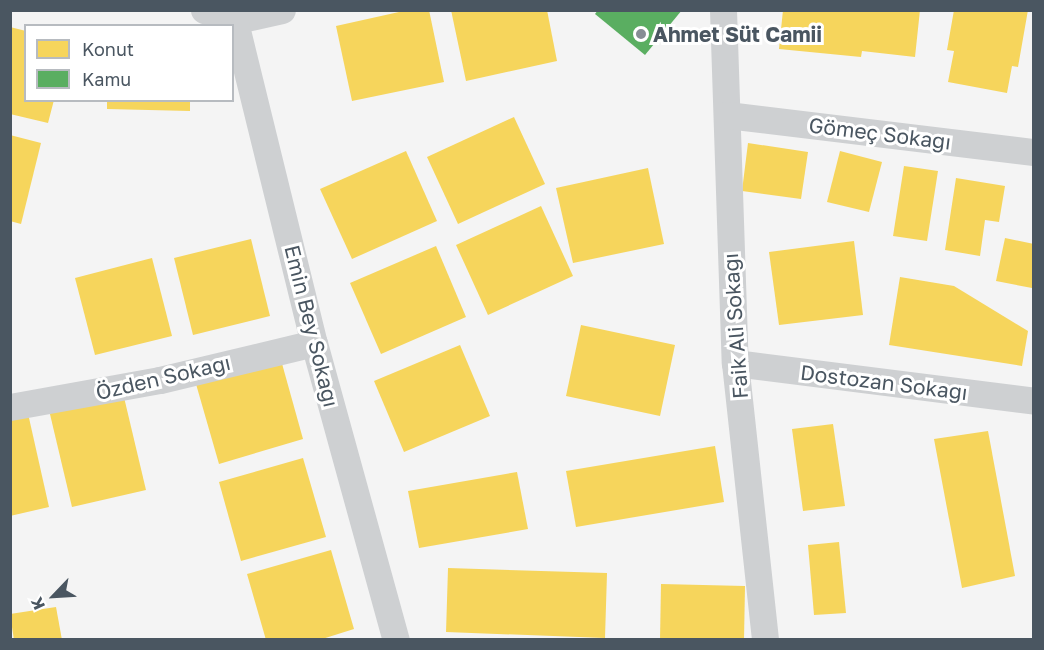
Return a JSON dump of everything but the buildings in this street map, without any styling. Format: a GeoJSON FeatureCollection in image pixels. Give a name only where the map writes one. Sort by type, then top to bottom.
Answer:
{"type":"FeatureCollection","features":[{"type":"Feature","properties":{"kind":"street"},"geometry":{"type":"LineString","coordinates":[[204,10],[235,15],[282,10]]}},
{"type":"Feature","properties":{"kind":"street","name":"Faik Ali Sokağı"},"geometry":{"type":"LineString","coordinates":[[723,10],[735,363],[765,639]]}},
{"type":"Feature","properties":{"kind":"street","name":"Emin Bey Sokağı"},"geometry":{"type":"LineString","coordinates":[[235,15],[314,343],[396,639]]}},
{"type":"Feature","properties":{"kind":"street","name":"Gömeç Sokağı"},"geometry":{"type":"LineString","coordinates":[[727,115],[1034,152]]}},
{"type":"Feature","properties":{"kind":"street","name":"Özden Sokağı"},"geometry":{"type":"LineString","coordinates":[[10,407],[160,380],[314,343]]}},
{"type":"Feature","properties":{"kind":"street","name":"Dostozan Sokağı"},"geometry":{"type":"LineString","coordinates":[[735,363],[1034,401]]}},
{"type":"Feature","properties":{"kind":"place","name":"Ahmet Süt Camii"},"geometry":{"type":"Point","coordinates":[641,34]}}]}
